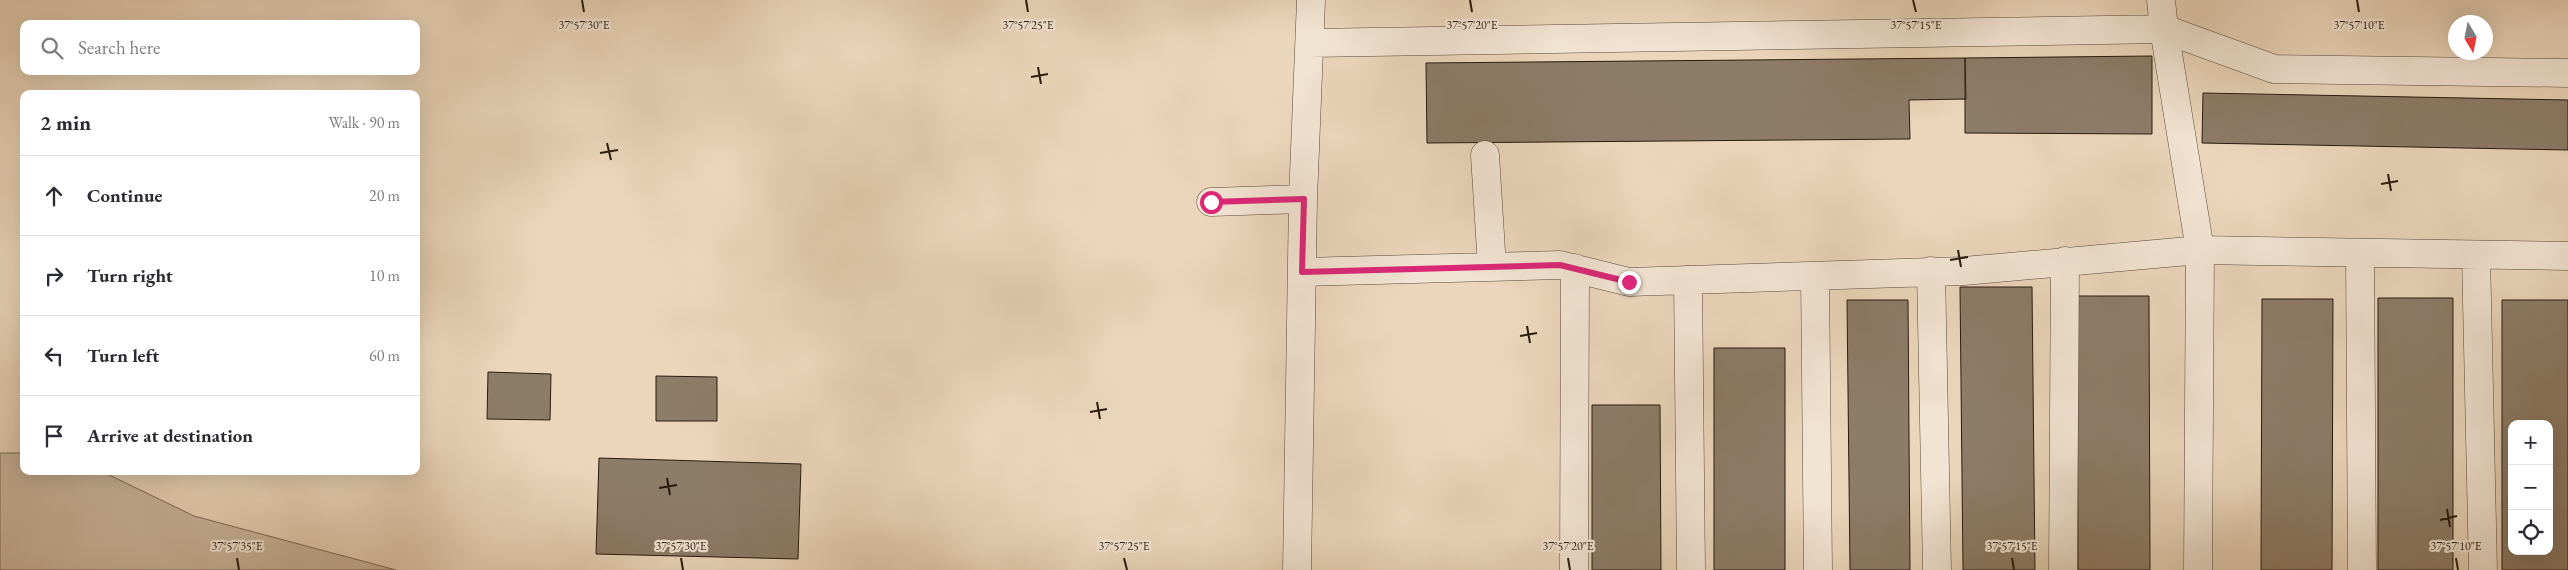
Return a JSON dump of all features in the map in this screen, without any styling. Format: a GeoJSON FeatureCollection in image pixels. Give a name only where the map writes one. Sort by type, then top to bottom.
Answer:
{"type":"FeatureCollection","features":[{"type":"Feature","properties":{"kind":"street"},"geometry":{"type":"LineString","coordinates":[[1297,570],[1302,272],[1312,0]]}},
{"type":"Feature","properties":{"kind":"street"},"geometry":{"type":"LineString","coordinates":[[2161,0],[2164,29],[2200,250],[2198,570]]}},
{"type":"Feature","properties":{"kind":"street"},"geometry":{"type":"LineString","coordinates":[[1310,43],[2164,29],[2274,69],[2568,73]]}},
{"type":"Feature","properties":{"kind":"street"},"geometry":{"type":"LineString","coordinates":[[1486,155],[1492,267]]}},
{"type":"Feature","properties":{"kind":"street"},"geometry":{"type":"LineString","coordinates":[[1211,202],[1304,199]]}},
{"type":"Feature","properties":{"kind":"street"},"geometry":{"type":"LineString","coordinates":[[1302,272],[1560,265],[1629,282],[1932,271],[2200,250],[2568,256]]}},
{"type":"Feature","properties":{"kind":"street"},"geometry":{"type":"LineString","coordinates":[[2360,254],[2362,570]]}},
{"type":"Feature","properties":{"kind":"street"},"geometry":{"type":"LineString","coordinates":[[2476,255],[2483,570]]}},
{"type":"Feature","properties":{"kind":"street"},"geometry":{"type":"LineString","coordinates":[[2063,570],[2065,262]]}},
{"type":"Feature","properties":{"kind":"street"},"geometry":{"type":"LineString","coordinates":[[1574,570],[1575,268]]}},
{"type":"Feature","properties":{"kind":"street"},"geometry":{"type":"LineString","coordinates":[[1932,271],[1937,570]]}},
{"type":"Feature","properties":{"kind":"street"},"geometry":{"type":"LineString","coordinates":[[1815,276],[1818,570]]}},
{"type":"Feature","properties":{"kind":"street"},"geometry":{"type":"LineString","coordinates":[[1688,280],[1691,570]]}},
{"type":"Feature","properties":{"kind":"shaded area"},"geometry":{"type":"Polygon","coordinates":[[[0,453],[20,453],[20,475],[109,475],[194,516],[396,570],[0,570],[0,453]]]}},
{"type":"Feature","properties":{"kind":"building"},"geometry":{"type":"Polygon","coordinates":[[[2152,56],[2152,134],[1965,133],[1965,58],[2152,56]]]}},
{"type":"Feature","properties":{"kind":"building"},"geometry":{"type":"Polygon","coordinates":[[[1965,58],[1966,99],[1909,100],[1910,139],[1427,143],[1426,63],[1965,58]]]}},
{"type":"Feature","properties":{"kind":"building"},"geometry":{"type":"Polygon","coordinates":[[[2203,93],[2568,100],[2568,150],[2202,143],[2203,93]]]}},
{"type":"Feature","properties":{"kind":"building"},"geometry":{"type":"Polygon","coordinates":[[[1960,287],[2032,287],[2035,570],[1963,570],[1960,287]]]}},
{"type":"Feature","properties":{"kind":"building"},"geometry":{"type":"Polygon","coordinates":[[[2077,296],[2149,296],[2150,570],[2078,570],[2077,296]]]}},
{"type":"Feature","properties":{"kind":"building"},"geometry":{"type":"Polygon","coordinates":[[[2378,298],[2453,298],[2453,570],[2378,570],[2378,298]]]}},
{"type":"Feature","properties":{"kind":"building"},"geometry":{"type":"Polygon","coordinates":[[[2262,299],[2333,299],[2332,570],[2261,570],[2262,299]]]}},
{"type":"Feature","properties":{"kind":"building"},"geometry":{"type":"Polygon","coordinates":[[[1847,300],[1908,300],[1910,570],[1850,570],[1847,300]]]}},
{"type":"Feature","properties":{"kind":"building"},"geometry":{"type":"Polygon","coordinates":[[[2502,300],[2568,300],[2568,570],[2502,570],[2502,300]]]}},
{"type":"Feature","properties":{"kind":"building"},"geometry":{"type":"Polygon","coordinates":[[[1714,348],[1785,348],[1785,570],[1714,570],[1714,348]]]}},
{"type":"Feature","properties":{"kind":"building"},"geometry":{"type":"Polygon","coordinates":[[[488,372],[551,374],[550,420],[487,419],[488,372]]]}},
{"type":"Feature","properties":{"kind":"building"},"geometry":{"type":"Polygon","coordinates":[[[656,376],[717,377],[717,421],[656,421],[656,376]]]}},
{"type":"Feature","properties":{"kind":"building"},"geometry":{"type":"Polygon","coordinates":[[[1592,405],[1660,405],[1661,570],[1592,570],[1592,405]]]}},
{"type":"Feature","properties":{"kind":"building"},"geometry":{"type":"Polygon","coordinates":[[[599,458],[801,464],[798,559],[596,554],[599,458]]]}},
{"type":"Feature","properties":{"kind":"route"},"geometry":{"type":"LineString","coordinates":[[1211,202],[1304,199],[1302,272],[1560,265],[1629,282]]}}]}
